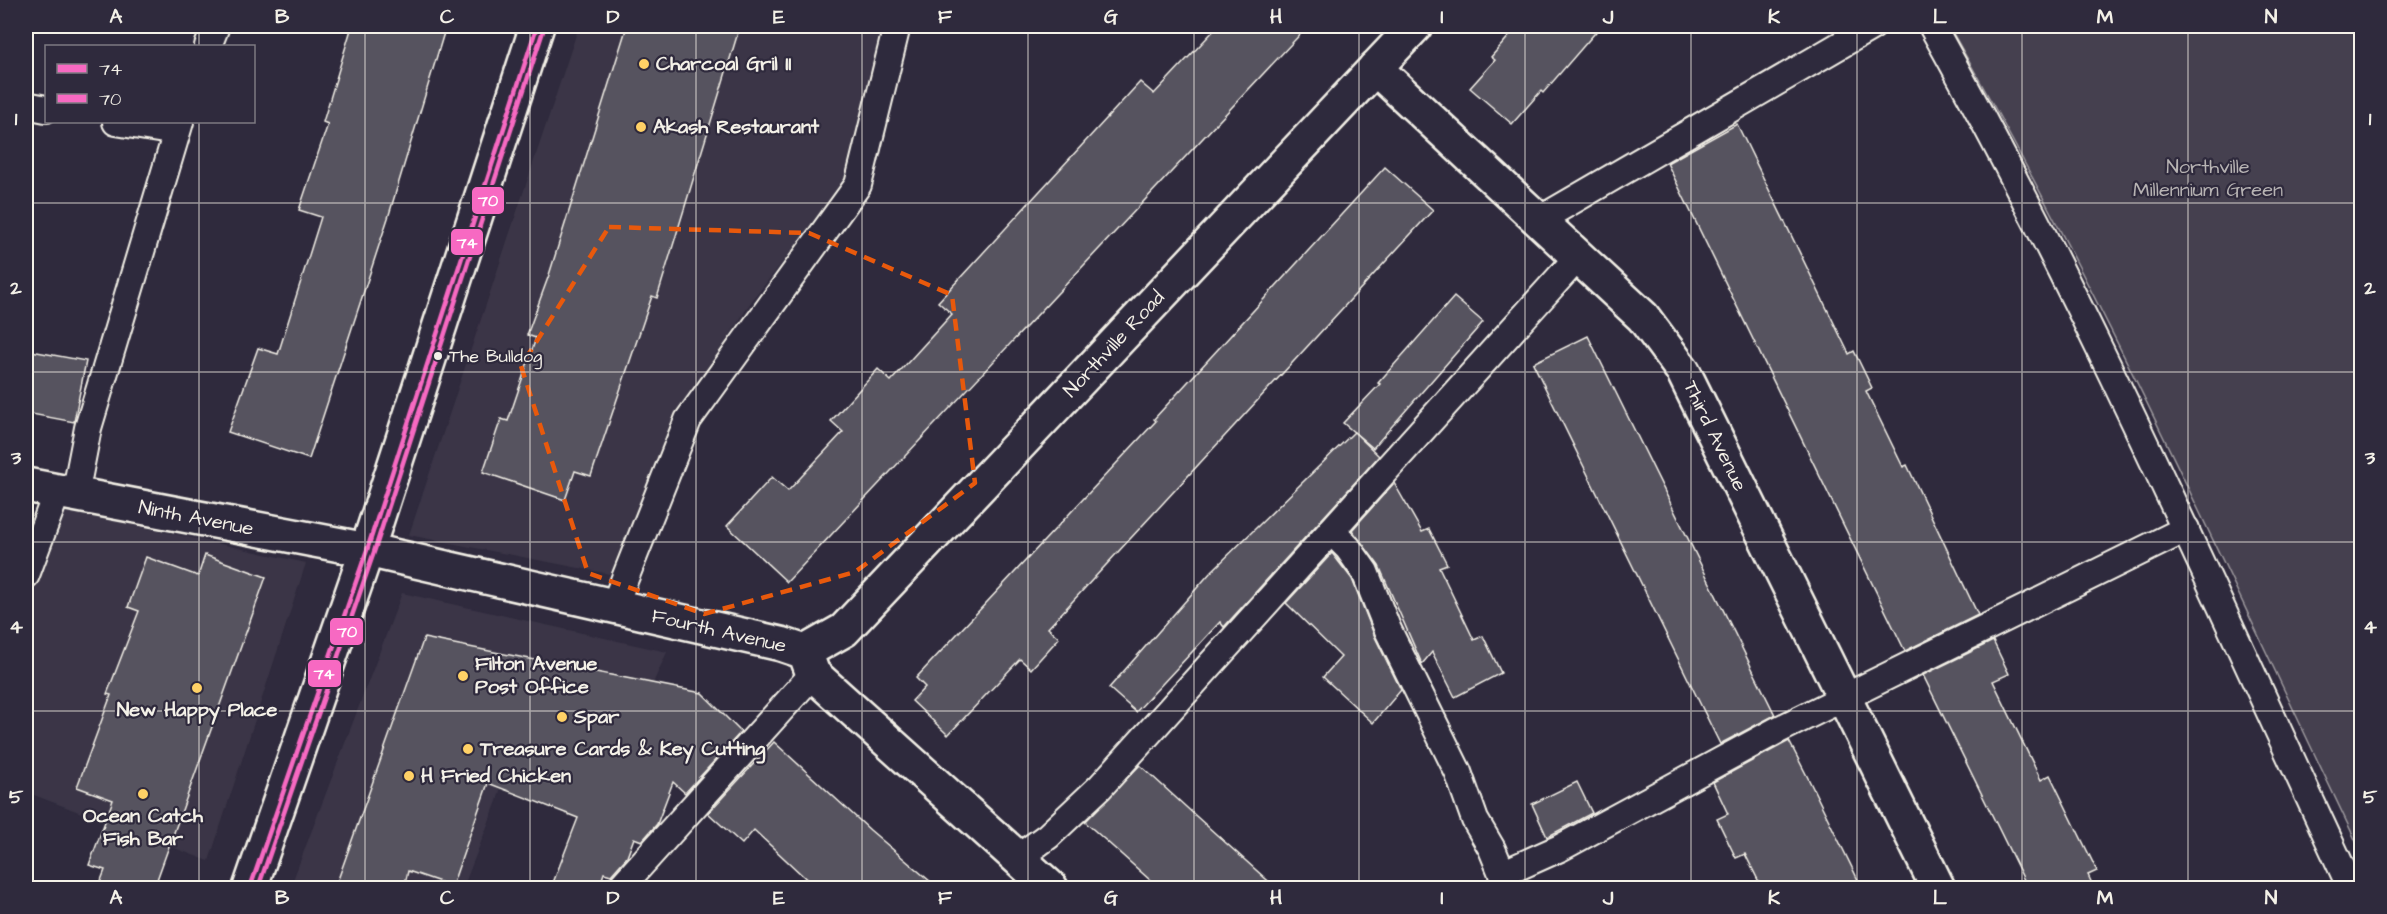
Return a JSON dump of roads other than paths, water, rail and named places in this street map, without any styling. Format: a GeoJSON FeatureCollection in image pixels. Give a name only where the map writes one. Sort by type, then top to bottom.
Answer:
{"type":"FeatureCollection","features":[{"type":"Feature","properties":{"kind":"street"},"geometry":{"type":"LineString","coordinates":[[250,888],[367,550],[458,277],[537,26]]}},
{"type":"Feature","properties":{"kind":"street","name":"Northville Road"},"geometry":{"type":"LineString","coordinates":[[809,663],[844,630],[1415,26]]}},
{"type":"Feature","properties":{"kind":"street","name":"Third Avenue"},"geometry":{"type":"LineString","coordinates":[[1375,68],[1643,317],[1683,371],[1938,888]]}},
{"type":"Feature","properties":{"kind":"street","name":"Ninth Avenue"},"geometry":{"type":"LineString","coordinates":[[53,491],[367,550]]}},
{"type":"Feature","properties":{"kind":"street","name":"Fourth Avenue"},"geometry":{"type":"LineString","coordinates":[[367,550],[781,644],[809,663],[1052,888]]}},
{"type":"Feature","properties":{"kind":"lane"},"geometry":{"type":"LineString","coordinates":[[208,45],[216,26]]}},
{"type":"Feature","properties":{"kind":"lane"},"geometry":{"type":"LineString","coordinates":[[614,606],[688,420],[858,185],[897,26]]}},
{"type":"Feature","properties":{"kind":"lane"},"geometry":{"type":"LineString","coordinates":[[1539,219],[1873,26]]}},
{"type":"Feature","properties":{"kind":"lane"},"geometry":{"type":"LineString","coordinates":[[1932,26],[2002,151],[2063,270],[2186,529],[2351,888]]}},
{"type":"Feature","properties":{"kind":"lane"},"geometry":{"type":"LineString","coordinates":[[26,105],[45,109]]}},
{"type":"Feature","properties":{"kind":"lane"},"geometry":{"type":"LineString","coordinates":[[26,575],[53,491],[88,428],[178,127],[128,123]]}},
{"type":"Feature","properties":{"kind":"lane"},"geometry":{"type":"LineString","coordinates":[[1018,857],[1048,836],[1100,787],[1579,256]]}},
{"type":"Feature","properties":{"kind":"lane"},"geometry":{"type":"LineString","coordinates":[[1330,531],[1348,548],[1365,572],[1388,630],[1458,772],[1475,820],[1505,881],[1560,848],[1776,731],[2186,529]]}},
{"type":"Feature","properties":{"kind":"lane"},"geometry":{"type":"LineString","coordinates":[[620,888],[809,663]]}},
{"type":"Feature","properties":{"kind":"place","name":"Charcoal Gril II"},"geometry":{"type":"Point","coordinates":[644,64]}},
{"type":"Feature","properties":{"kind":"place","name":"Akash Restaurant"},"geometry":{"type":"Point","coordinates":[641,127]}},
{"type":"Feature","properties":{"kind":"place","name":"The Bulldog"},"geometry":{"type":"Point","coordinates":[438,356]}},
{"type":"Feature","properties":{"kind":"place","name":"Filton Avenue Post Office"},"geometry":{"type":"Point","coordinates":[463,676]}},
{"type":"Feature","properties":{"kind":"place","name":"New Happy Place"},"geometry":{"type":"Point","coordinates":[197,688]}},
{"type":"Feature","properties":{"kind":"place","name":"Spar"},"geometry":{"type":"Point","coordinates":[562,717]}},
{"type":"Feature","properties":{"kind":"place","name":"Treasure Cards & Key Cutting"},"geometry":{"type":"Point","coordinates":[468,749]}},
{"type":"Feature","properties":{"kind":"place","name":"H Fried Chicken"},"geometry":{"type":"Point","coordinates":[409,776]}},
{"type":"Feature","properties":{"kind":"place","name":"Ocean Catch Fish Bar"},"geometry":{"type":"Point","coordinates":[143,794]}},
{"type":"Feature","properties":{"kind":"park label","name":"Northville Millennium Green"},"geometry":{"type":"Point","coordinates":[2208,178]}}]}
